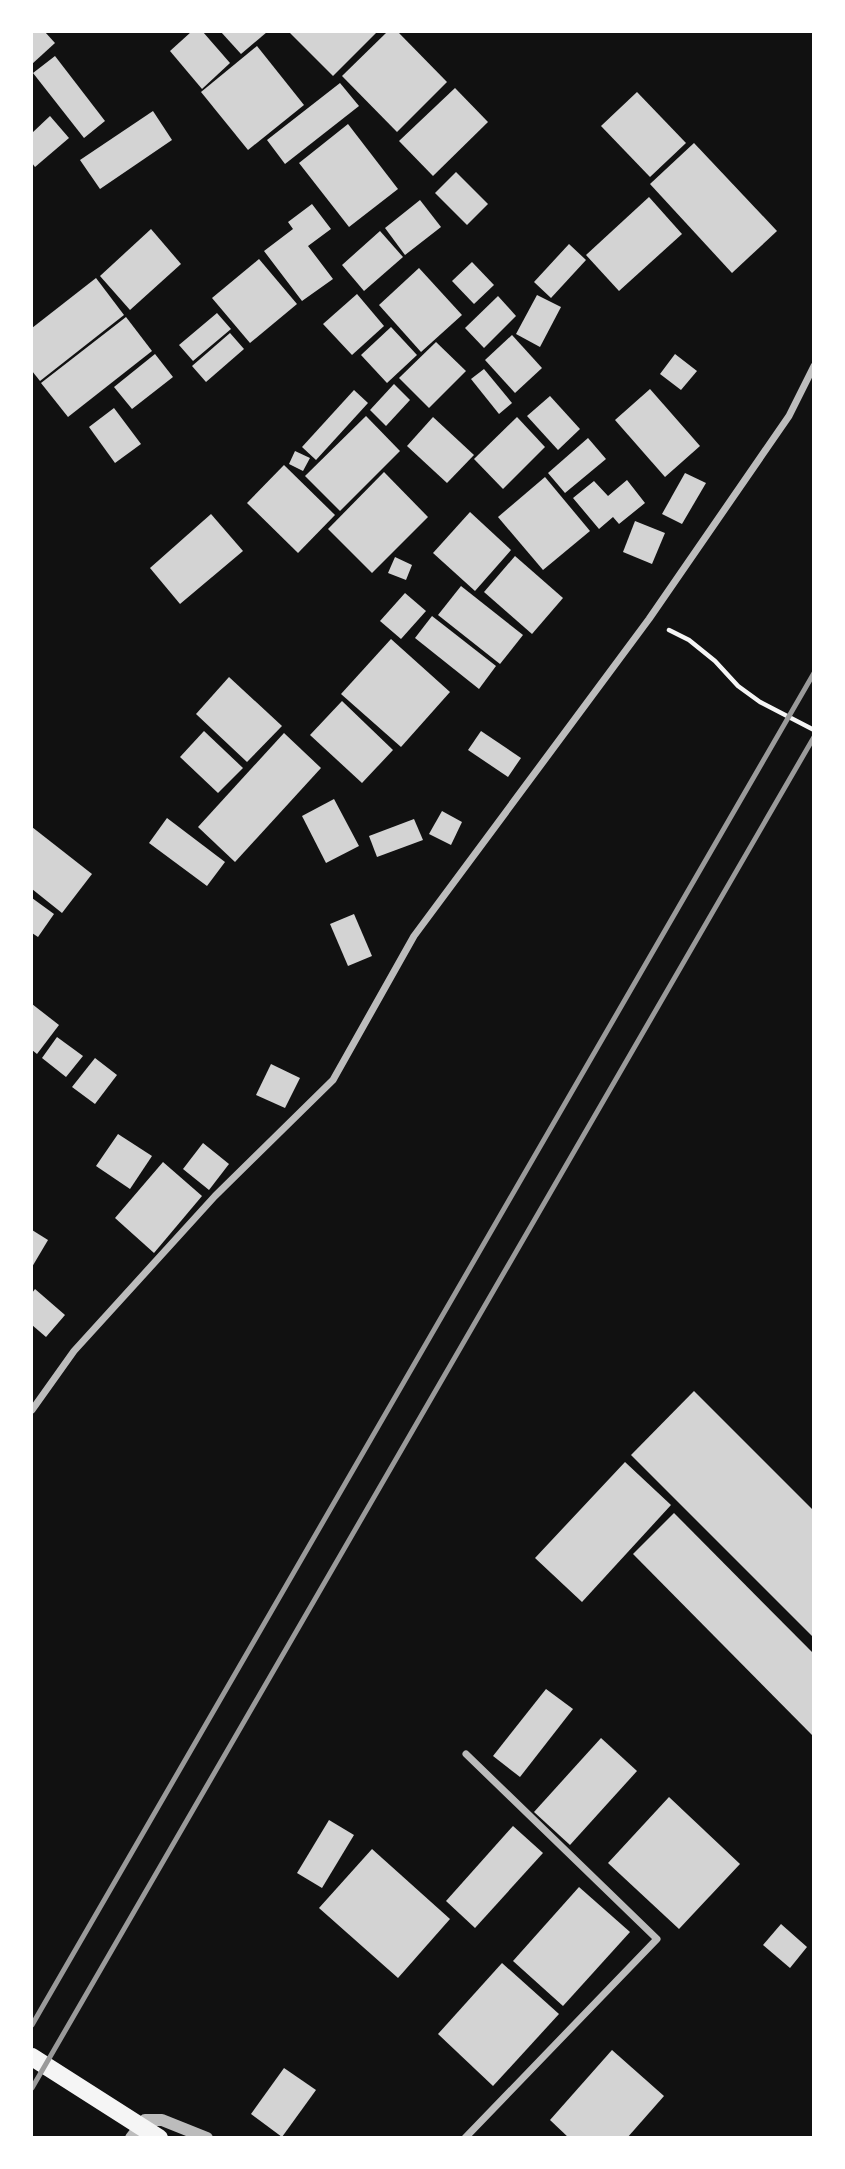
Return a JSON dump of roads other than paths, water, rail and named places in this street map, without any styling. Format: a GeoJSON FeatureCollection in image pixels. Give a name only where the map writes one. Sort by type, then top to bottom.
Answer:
{"type":"FeatureCollection","features":[{"type":"Feature","properties":{"kind":"main road"},"geometry":{"type":"LineString","coordinates":[[32,2057],[159,2137]]}},
{"type":"Feature","properties":{"kind":"street"},"geometry":{"type":"LineString","coordinates":[[32,1410],[74,1351],[215,1196],[333,1080],[414,936],[649,618],[789,416],[814,366]]}},
{"type":"Feature","properties":{"kind":"street"},"geometry":{"type":"LineString","coordinates":[[465,2137],[657,1939],[466,1754]]}},
{"type":"Feature","properties":{"kind":"street"},"geometry":{"type":"LineString","coordinates":[[131,2137],[145,2120],[162,2120],[207,2137]]}},
{"type":"Feature","properties":{"kind":"railway"},"geometry":{"type":"LineString","coordinates":[[32,2025],[814,673]]}},
{"type":"Feature","properties":{"kind":"railway"},"geometry":{"type":"LineString","coordinates":[[32,2088],[814,737]]}}]}
